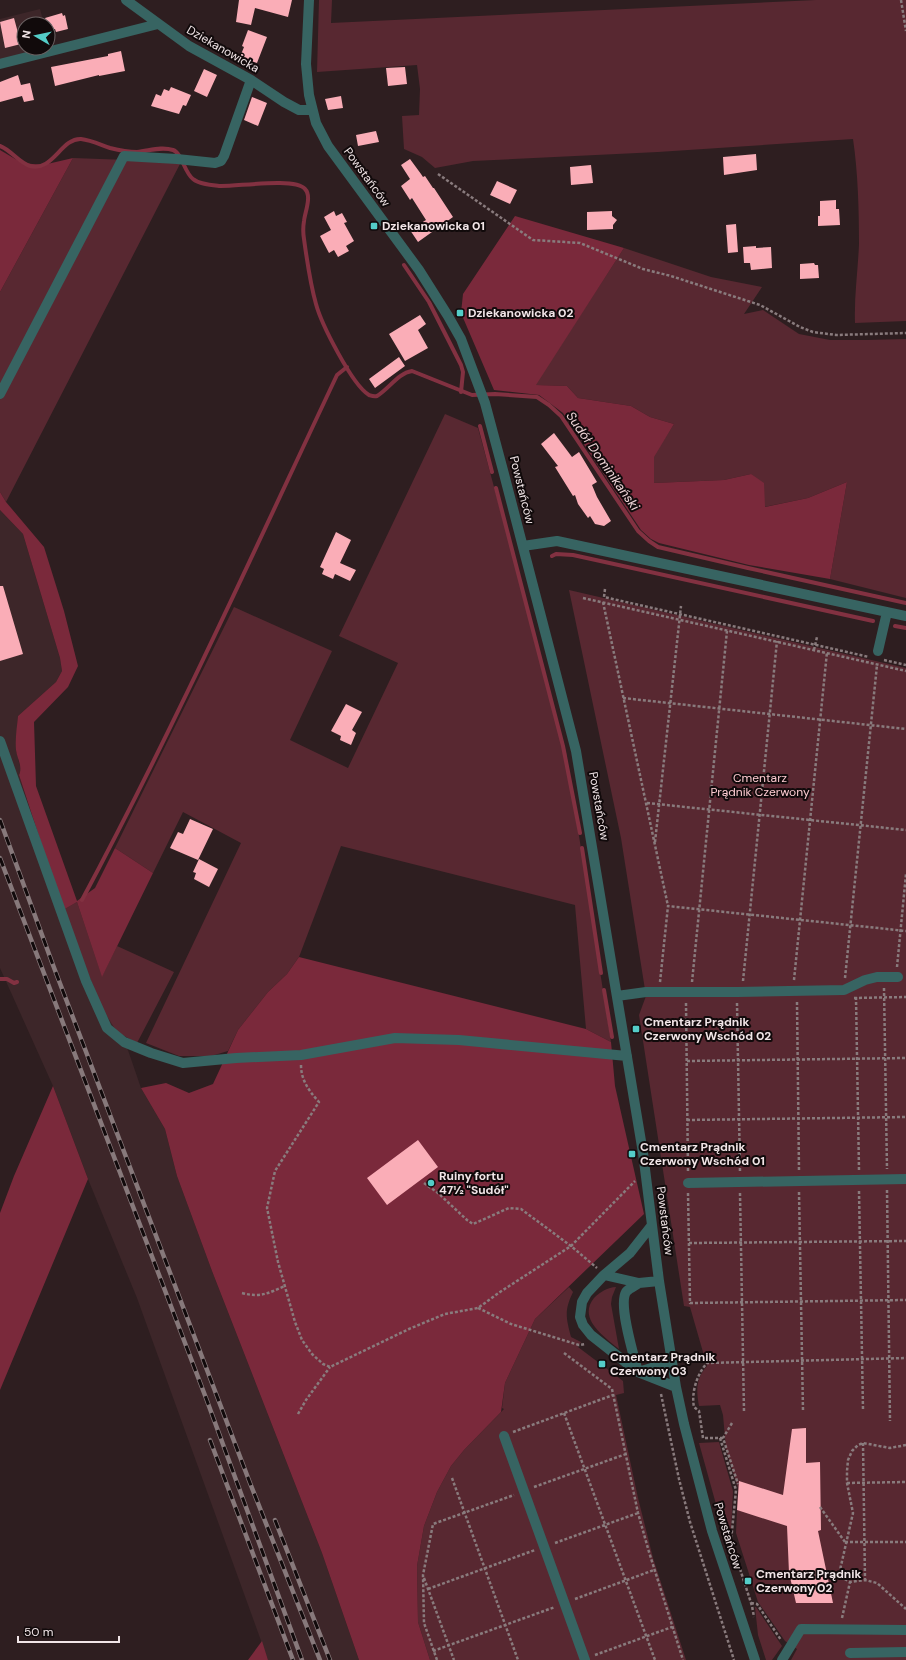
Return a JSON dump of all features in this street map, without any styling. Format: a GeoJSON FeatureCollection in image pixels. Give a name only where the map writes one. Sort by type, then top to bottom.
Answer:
{"type":"FeatureCollection","features":[{"type":"Feature","properties":{"kind":"street","name":"Dziekanowicka"},"geometry":{"type":"LineString","coordinates":[[126,0],[189,46],[251,80],[294,108],[304,111],[312,110]]}},
{"type":"Feature","properties":{"kind":"street","name":"Powstańców"},"geometry":{"type":"LineString","coordinates":[[309,0],[306,64],[309,95],[312,110],[319,129],[328,146],[419,270],[439,300],[461,339],[485,403],[576,751],[591,831],[616,996],[645,1170],[659,1281],[676,1387],[684,1424],[712,1531],[755,1660]]}},
{"type":"Feature","properties":{"kind":"street"},"geometry":{"type":"LineString","coordinates":[[0,64],[158,24]]}},
{"type":"Feature","properties":{"kind":"street"},"geometry":{"type":"LineString","coordinates":[[0,394],[124,156],[181,159],[215,163],[221,161],[251,80]]}},
{"type":"Feature","properties":{"kind":"street"},"geometry":{"type":"LineString","coordinates":[[523,546],[557,541],[906,616]]}},
{"type":"Feature","properties":{"kind":"street"},"geometry":{"type":"LineString","coordinates":[[877,655],[887,612]]}},
{"type":"Feature","properties":{"kind":"street"},"geometry":{"type":"LineString","coordinates":[[0,741],[86,981],[107,1028],[129,1044],[151,1054],[183,1063],[236,1058],[301,1055],[395,1038],[459,1040],[627,1056]]}},
{"type":"Feature","properties":{"kind":"street"},"geometry":{"type":"LineString","coordinates":[[616,996],[646,992],[688,993],[844,990],[865,980],[897,977]]}},
{"type":"Feature","properties":{"kind":"street"},"geometry":{"type":"LineString","coordinates":[[688,1183],[906,1179]]}},
{"type":"Feature","properties":{"kind":"street"},"geometry":{"type":"LineString","coordinates":[[652,1225],[630,1253],[604,1275],[587,1293],[582,1302],[580,1317],[583,1325],[591,1335],[638,1372],[676,1387]]}},
{"type":"Feature","properties":{"kind":"street"},"geometry":{"type":"LineString","coordinates":[[604,1275],[639,1283],[659,1281]]}},
{"type":"Feature","properties":{"kind":"street"},"geometry":{"type":"LineString","coordinates":[[638,1372],[624,1312],[623,1300],[627,1291],[639,1283]]}},
{"type":"Feature","properties":{"kind":"street"},"geometry":{"type":"LineString","coordinates":[[638,1372],[671,1362]]}},
{"type":"Feature","properties":{"kind":"street"},"geometry":{"type":"LineString","coordinates":[[504,1436],[585,1659]]}},
{"type":"Feature","properties":{"kind":"street"},"geometry":{"type":"LineString","coordinates":[[782,1660],[801,1629],[906,1630]]}},
{"type":"Feature","properties":{"kind":"street"},"geometry":{"type":"LineString","coordinates":[[850,1653],[906,1652]]}},
{"type":"Feature","properties":{"kind":"path"},"geometry":{"type":"LineString","coordinates":[[901,0],[906,31]]}},
{"type":"Feature","properties":{"kind":"path"},"geometry":{"type":"LineString","coordinates":[[438,174],[533,240],[580,243],[643,270],[671,276],[760,305],[800,327],[813,332],[836,335],[906,333]]}},
{"type":"Feature","properties":{"kind":"path"},"geometry":{"type":"LineString","coordinates":[[605,589],[604,597],[815,645],[877,655]]}},
{"type":"Feature","properties":{"kind":"path"},"geometry":{"type":"LineString","coordinates":[[583,598],[906,671]]}},
{"type":"Feature","properties":{"kind":"path"},"geometry":{"type":"LineString","coordinates":[[603,602],[668,906],[659,992]]}},
{"type":"Feature","properties":{"kind":"path"},"geometry":{"type":"LineString","coordinates":[[655,846],[681,606]]}},
{"type":"Feature","properties":{"kind":"path"},"geometry":{"type":"LineString","coordinates":[[727,630],[710,810],[688,993],[687,1120],[690,1303],[906,1300]]}},
{"type":"Feature","properties":{"kind":"path"},"geometry":{"type":"LineString","coordinates":[[814,650],[817,637]]}},
{"type":"Feature","properties":{"kind":"path"},"geometry":{"type":"LineString","coordinates":[[744,1412],[738,1060],[740,992],[761,814],[777,641]]}},
{"type":"Feature","properties":{"kind":"path"},"geometry":{"type":"LineString","coordinates":[[804,1411],[795,991],[809,820],[827,652]]}},
{"type":"Feature","properties":{"kind":"path"},"geometry":{"type":"LineString","coordinates":[[883,660],[906,665]]}},
{"type":"Feature","properties":{"kind":"path"},"geometry":{"type":"LineString","coordinates":[[844,990],[849,925],[877,665]]}},
{"type":"Feature","properties":{"kind":"path"},"geometry":{"type":"LineString","coordinates":[[624,698],[906,729]]}},
{"type":"Feature","properties":{"kind":"path"},"geometry":{"type":"LineString","coordinates":[[646,803],[906,830]]}},
{"type":"Feature","properties":{"kind":"path"},"geometry":{"type":"LineString","coordinates":[[897,977],[906,874]]}},
{"type":"Feature","properties":{"kind":"path"},"geometry":{"type":"LineString","coordinates":[[668,906],[906,931]]}},
{"type":"Feature","properties":{"kind":"path"},"geometry":{"type":"LineString","coordinates":[[856,985],[856,1058],[863,1410]]}},
{"type":"Feature","properties":{"kind":"path"},"geometry":{"type":"LineString","coordinates":[[884,998],[890,1421]]}},
{"type":"Feature","properties":{"kind":"path"},"geometry":{"type":"LineString","coordinates":[[301,1055],[301,1071],[307,1089],[319,1102],[276,1171],[267,1208],[278,1262],[295,1322],[302,1340],[312,1354],[323,1364],[330,1367]]}},
{"type":"Feature","properties":{"kind":"path"},"geometry":{"type":"LineString","coordinates":[[687,1061],[906,1058]]}},
{"type":"Feature","properties":{"kind":"path"},"geometry":{"type":"LineString","coordinates":[[687,1120],[906,1117]]}},
{"type":"Feature","properties":{"kind":"path"},"geometry":{"type":"LineString","coordinates":[[298,1414],[306,1400],[330,1367],[408,1329],[445,1314],[478,1308],[571,1246],[645,1170]]}},
{"type":"Feature","properties":{"kind":"path"},"geometry":{"type":"LineString","coordinates":[[424,1184],[438,1193],[473,1224],[509,1208],[521,1209],[571,1246],[604,1275]]}},
{"type":"Feature","properties":{"kind":"path"},"geometry":{"type":"LineString","coordinates":[[689,1243],[906,1241]]}},
{"type":"Feature","properties":{"kind":"path"},"geometry":{"type":"LineString","coordinates":[[242,1293],[254,1296],[285,1286]]}},
{"type":"Feature","properties":{"kind":"path"},"geometry":{"type":"LineString","coordinates":[[478,1308],[511,1324],[579,1345],[585,1344],[591,1335]]}},
{"type":"Feature","properties":{"kind":"path"},"geometry":{"type":"LineString","coordinates":[[582,1341],[591,1348]]}},
{"type":"Feature","properties":{"kind":"path"},"geometry":{"type":"LineString","coordinates":[[564,1354],[612,1389],[635,1499],[654,1570],[683,1660]]}},
{"type":"Feature","properties":{"kind":"path"},"geometry":{"type":"LineString","coordinates":[[722,1438],[703,1438],[700,1411],[694,1407],[692,1398],[701,1370],[706,1363],[906,1358]]}},
{"type":"Feature","properties":{"kind":"path"},"geometry":{"type":"LineString","coordinates":[[657,1390],[661,1393],[679,1479],[690,1522],[734,1660]]}},
{"type":"Feature","properties":{"kind":"path"},"geometry":{"type":"LineString","coordinates":[[504,1436],[613,1395]]}},
{"type":"Feature","properties":{"kind":"path"},"geometry":{"type":"LineString","coordinates":[[564,1413],[654,1660]]}},
{"type":"Feature","properties":{"kind":"path"},"geometry":{"type":"LineString","coordinates":[[722,1438],[732,1424]]}},
{"type":"Feature","properties":{"kind":"path"},"geometry":{"type":"LineString","coordinates":[[722,1438],[738,1484]]}},
{"type":"Feature","properties":{"kind":"path"},"geometry":{"type":"LineString","coordinates":[[722,1438],[736,1490],[733,1535],[731,1541],[751,1603],[754,1620]]}},
{"type":"Feature","properties":{"kind":"path"},"geometry":{"type":"LineString","coordinates":[[906,1445],[890,1448],[863,1443],[858,1445],[852,1451],[848,1460],[847,1483],[853,1513],[840,1570],[843,1578],[850,1582],[865,1580],[877,1583],[906,1609]]}},
{"type":"Feature","properties":{"kind":"path"},"geometry":{"type":"LineString","coordinates":[[863,1443],[865,1580]]}},
{"type":"Feature","properties":{"kind":"path"},"geometry":{"type":"LineString","coordinates":[[452,1478],[518,1660]]}},
{"type":"Feature","properties":{"kind":"path"},"geometry":{"type":"LineString","coordinates":[[847,1483],[906,1482]]}},
{"type":"Feature","properties":{"kind":"path"},"geometry":{"type":"LineString","coordinates":[[820,1507],[846,1542]]}},
{"type":"Feature","properties":{"kind":"path"},"geometry":{"type":"LineString","coordinates":[[433,1524],[423,1575],[424,1624],[437,1660]]}},
{"type":"Feature","properties":{"kind":"path"},"geometry":{"type":"LineString","coordinates":[[846,1542],[906,1542]]}},
{"type":"Feature","properties":{"kind":"path"},"geometry":{"type":"LineString","coordinates":[[433,1651],[654,1570]]}},
{"type":"Feature","properties":{"kind":"path"},"geometry":{"type":"LineString","coordinates":[[423,1575],[454,1660]]}},
{"type":"Feature","properties":{"kind":"path"},"geometry":{"type":"LineString","coordinates":[[842,1618],[850,1582]]}},
{"type":"Feature","properties":{"kind":"path"},"geometry":{"type":"LineString","coordinates":[[751,1603],[757,1604],[788,1650]]}},
{"type":"Feature","properties":{"kind":"path"},"geometry":{"type":"LineString","coordinates":[[585,1659],[672,1627]]}},
{"type":"Feature","properties":{"kind":"shaded area"},"geometry":{"type":"Polygon","coordinates":[[[40,9],[42,16],[16,16],[16,56],[0,60],[0,19],[40,9]]]}},
{"type":"Feature","properties":{"kind":"shaded area"},"geometry":{"type":"Polygon","coordinates":[[[0,150],[22,163],[43,165],[73,158],[0,292],[0,150]]]}},
{"type":"Feature","properties":{"kind":"shaded area"},"geometry":{"type":"Polygon","coordinates":[[[515,216],[624,248],[536,385],[567,386],[578,398],[631,406],[650,417],[674,424],[654,457],[654,483],[724,480],[751,474],[764,483],[765,507],[808,498],[847,482],[830,579],[749,565],[659,543],[651,539],[641,530],[563,413],[539,395],[494,390],[461,313],[463,294],[515,216]]]}},
{"type":"Feature","properties":{"kind":"shaded area"},"geometry":{"type":"Polygon","coordinates":[[[0,492],[6,502],[44,547],[64,611],[78,666],[68,687],[34,722],[36,786],[77,901],[95,888],[115,848],[153,873],[102,977],[77,902],[63,910],[19,775],[20,766],[16,746],[18,716],[56,682],[62,671],[60,658],[23,534],[0,510],[0,492]]]}},
{"type":"Feature","properties":{"kind":"shaded area"},"geometry":{"type":"Polygon","coordinates":[[[0,510],[23,534],[60,658],[62,671],[56,682],[18,716],[16,751],[21,769],[19,775],[62,909],[77,902],[141,1088],[165,1129],[177,1176],[212,1271],[322,1553],[359,1660],[268,1660],[137,1298],[88,1179],[53,1086],[0,968],[0,510]]]}},
{"type":"Feature","properties":{"kind":"shaded area"},"geometry":{"type":"Polygon","coordinates":[[[299,957],[586,1029],[611,1042],[615,1086],[644,1214],[535,1319],[505,1383],[501,1412],[464,1450],[451,1466],[437,1492],[424,1526],[417,1566],[418,1622],[430,1660],[359,1660],[322,1553],[212,1271],[177,1176],[165,1129],[141,1088],[166,1083],[189,1093],[213,1084],[238,1030],[268,992],[287,974],[299,957]]]}},
{"type":"Feature","properties":{"kind":"shaded area"},"geometry":{"type":"Polygon","coordinates":[[[53,1086],[88,1179],[0,1390],[0,1213],[14,1176],[53,1086]]]}},
{"type":"Feature","properties":{"kind":"shaded area"},"geometry":{"type":"Polygon","coordinates":[[[262,1641],[268,1660],[248,1660],[262,1641]]]}},
{"type":"Feature","properties":{"kind":"green space"},"geometry":{"type":"Polygon","coordinates":[[[319,0],[332,0],[331,23],[816,0],[906,0],[906,321],[855,323],[859,231],[857,178],[853,139],[658,152],[473,161],[435,168],[422,157],[404,149],[402,116],[419,115],[420,89],[417,65],[317,72],[319,0]]]}},
{"type":"Feature","properties":{"kind":"green space"},"geometry":{"type":"Polygon","coordinates":[[[73,158],[181,162],[6,502],[0,492],[0,292],[73,158]]]}},
{"type":"Feature","properties":{"kind":"green space"},"geometry":{"type":"Polygon","coordinates":[[[624,248],[711,277],[762,287],[744,314],[763,310],[799,334],[830,340],[906,339],[906,598],[830,579],[847,482],[808,498],[764,507],[751,474],[724,480],[654,483],[653,457],[674,424],[650,417],[631,406],[578,398],[567,386],[535,385],[624,248]]]}},
{"type":"Feature","properties":{"kind":"green space"},"geometry":{"type":"Polygon","coordinates":[[[445,414],[478,428],[566,752],[611,1042],[586,1029],[575,905],[341,846],[299,957],[287,974],[268,992],[238,1030],[228,1051],[211,1056],[179,1056],[146,1043],[241,843],[183,812],[153,873],[115,848],[234,607],[332,651],[290,740],[348,768],[398,663],[339,636],[445,414]]]}},
{"type":"Feature","properties":{"kind":"green space","name":"Cmentarz Prądnik Czerwony"},"geometry":{"type":"Polygon","coordinates":[[[569,590],[906,668],[906,1660],[791,1660],[797,1649],[785,1641],[758,1602],[736,1533],[738,1488],[726,1449],[723,1415],[720,1405],[699,1406],[697,1395],[699,1380],[707,1366],[690,1307],[684,1306],[639,1015],[646,996],[621,838],[569,590]]]}},
{"type":"Feature","properties":{"kind":"green space"},"geometry":{"type":"Polygon","coordinates":[[[77,902],[102,976],[117,946],[174,972],[137,1043],[117,1032],[102,1008],[63,910],[77,902]]]}},
{"type":"Feature","properties":{"kind":"green space"},"geometry":{"type":"Polygon","coordinates":[[[569,1287],[573,1292],[567,1309],[571,1337],[581,1342],[578,1347],[623,1381],[624,1393],[616,1395],[638,1498],[653,1558],[686,1660],[430,1660],[418,1622],[417,1566],[424,1526],[437,1492],[451,1466],[464,1450],[504,1409],[502,1408],[505,1383],[535,1319],[569,1287]]]}},
{"type":"Feature","properties":{"kind":"green space"},"geometry":{"type":"Polygon","coordinates":[[[616,1287],[611,1304],[619,1349],[595,1327],[589,1313],[590,1306],[594,1298],[604,1290],[616,1287]]]}},
{"type":"Feature","properties":{"kind":"green space"},"geometry":{"type":"Polygon","coordinates":[[[719,1442],[733,1491],[731,1532],[724,1533],[699,1443],[719,1442]]]}},
{"type":"Feature","properties":{"kind":"green space"},"geometry":{"type":"Polygon","coordinates":[[[755,1607],[782,1646],[772,1660],[766,1660],[758,1635],[755,1607]]]}},
{"type":"Feature","properties":{"kind":"building"},"geometry":{"type":"Polygon","coordinates":[[[239,0],[292,0],[288,17],[255,8],[251,25],[236,22],[239,0]]]}},
{"type":"Feature","properties":{"kind":"building"},"geometry":{"type":"Polygon","coordinates":[[[62,13],[63,16],[65,15],[68,29],[56,32],[56,16],[52,16],[62,13]]]}},
{"type":"Feature","properties":{"kind":"building"},"geometry":{"type":"Polygon","coordinates":[[[14,18],[16,25],[16,45],[5,48],[0,22],[14,18]]]}},
{"type":"Feature","properties":{"kind":"building"},"geometry":{"type":"Polygon","coordinates":[[[248,30],[267,37],[257,63],[240,57],[244,47],[242,46],[248,30]]]}},
{"type":"Feature","properties":{"kind":"building"},"geometry":{"type":"Polygon","coordinates":[[[121,51],[125,71],[99,75],[55,86],[51,67],[108,56],[108,54],[121,51]]]}},
{"type":"Feature","properties":{"kind":"building"},"geometry":{"type":"Polygon","coordinates":[[[405,67],[407,84],[388,86],[386,68],[405,67]]]}},
{"type":"Feature","properties":{"kind":"building"},"geometry":{"type":"Polygon","coordinates":[[[204,69],[217,75],[207,97],[194,91],[204,69]]]}},
{"type":"Feature","properties":{"kind":"building"},"geometry":{"type":"Polygon","coordinates":[[[18,75],[21,85],[30,83],[34,100],[24,102],[22,96],[0,102],[0,82],[18,75]]]}},
{"type":"Feature","properties":{"kind":"building"},"geometry":{"type":"Polygon","coordinates":[[[171,87],[191,95],[186,106],[183,105],[179,114],[151,106],[156,94],[161,96],[164,89],[169,91],[171,87]]]}},
{"type":"Feature","properties":{"kind":"building"},"geometry":{"type":"Polygon","coordinates":[[[341,96],[343,108],[328,110],[325,99],[341,96]]]}},
{"type":"Feature","properties":{"kind":"building"},"geometry":{"type":"Polygon","coordinates":[[[252,97],[267,103],[258,126],[244,120],[252,97]]]}},
{"type":"Feature","properties":{"kind":"building"},"geometry":{"type":"Polygon","coordinates":[[[376,131],[379,142],[358,146],[356,135],[376,131]]]}},
{"type":"Feature","properties":{"kind":"building"},"geometry":{"type":"Polygon","coordinates":[[[756,154],[757,170],[724,175],[723,157],[756,154]]]}},
{"type":"Feature","properties":{"kind":"building"},"geometry":{"type":"Polygon","coordinates":[[[410,159],[423,177],[425,176],[434,188],[453,217],[418,242],[410,230],[426,220],[412,198],[410,200],[401,186],[410,179],[401,165],[410,159]]]}},
{"type":"Feature","properties":{"kind":"building"},"geometry":{"type":"Polygon","coordinates":[[[591,165],[593,183],[571,185],[570,167],[591,165]]]}},
{"type":"Feature","properties":{"kind":"building"},"geometry":{"type":"Polygon","coordinates":[[[497,181],[517,190],[510,204],[490,195],[497,181]]]}},
{"type":"Feature","properties":{"kind":"building"},"geometry":{"type":"Polygon","coordinates":[[[836,200],[836,209],[839,209],[840,225],[818,226],[820,201],[836,200]]]}},
{"type":"Feature","properties":{"kind":"building"},"geometry":{"type":"Polygon","coordinates":[[[334,211],[336,216],[342,213],[347,222],[344,223],[354,241],[346,246],[349,251],[338,257],[334,250],[329,253],[320,236],[331,230],[324,217],[334,211]]]}},
{"type":"Feature","properties":{"kind":"building"},"geometry":{"type":"Polygon","coordinates":[[[612,211],[612,216],[617,220],[613,225],[613,229],[587,230],[587,212],[612,211]]]}},
{"type":"Feature","properties":{"kind":"building"},"geometry":{"type":"Polygon","coordinates":[[[736,224],[738,252],[728,253],[726,225],[736,224]]]}},
{"type":"Feature","properties":{"kind":"building"},"geometry":{"type":"Polygon","coordinates":[[[756,246],[756,248],[771,247],[772,268],[751,270],[750,263],[744,263],[743,247],[756,246]]]}},
{"type":"Feature","properties":{"kind":"building"},"geometry":{"type":"Polygon","coordinates":[[[814,263],[815,265],[818,265],[819,278],[800,279],[800,264],[814,263]]]}},
{"type":"Feature","properties":{"kind":"building"},"geometry":{"type":"Polygon","coordinates":[[[420,315],[426,324],[418,330],[428,348],[405,361],[389,334],[420,315]]]}},
{"type":"Feature","properties":{"kind":"building"},"geometry":{"type":"Polygon","coordinates":[[[399,357],[405,366],[375,388],[369,379],[399,357]]]}},
{"type":"Feature","properties":{"kind":"building"},"geometry":{"type":"Polygon","coordinates":[[[554,433],[572,457],[579,452],[597,482],[592,485],[611,521],[604,526],[595,524],[590,516],[588,518],[578,504],[575,495],[573,496],[555,467],[558,466],[541,444],[554,433]]]}},
{"type":"Feature","properties":{"kind":"building"},"geometry":{"type":"Polygon","coordinates":[[[336,532],[351,540],[340,563],[356,570],[350,581],[335,574],[333,579],[322,574],[324,569],[320,567],[336,532]]]}},
{"type":"Feature","properties":{"kind":"building"},"geometry":{"type":"Polygon","coordinates":[[[0,586],[3,586],[23,654],[0,661],[0,586]]]}},
{"type":"Feature","properties":{"kind":"building"},"geometry":{"type":"Polygon","coordinates":[[[346,704],[362,712],[352,730],[356,733],[351,745],[340,740],[341,736],[331,731],[346,704]]]}},
{"type":"Feature","properties":{"kind":"building"},"geometry":{"type":"Polygon","coordinates":[[[190,819],[213,829],[198,860],[170,848],[178,832],[183,834],[190,819]]]}},
{"type":"Feature","properties":{"kind":"building"},"geometry":{"type":"Polygon","coordinates":[[[199,859],[218,869],[209,887],[194,879],[196,873],[193,872],[199,859]]]}},
{"type":"Feature","properties":{"kind":"building"},"geometry":{"type":"Polygon","coordinates":[[[418,1140],[438,1167],[387,1205],[367,1178],[418,1140]]]}},
{"type":"Feature","properties":{"kind":"building"},"geometry":{"type":"Polygon","coordinates":[[[806,1428],[806,1463],[820,1462],[821,1530],[818,1531],[833,1603],[796,1603],[789,1573],[787,1526],[737,1510],[739,1481],[783,1495],[792,1429],[806,1428]]]}},
{"type":"Feature","properties":{"kind":"waterway","name":"Sudół Dominikański"},"geometry":{"type":"LineString","coordinates":[[0,146],[8,150],[26,164],[38,167],[51,160],[74,140],[81,139],[92,141],[110,148],[131,152],[168,149],[173,150],[179,155],[187,172],[195,181],[208,185],[227,186],[264,183],[299,185],[305,189],[308,196],[303,234],[316,304],[330,339],[346,367],[362,389],[369,395],[377,396],[402,375],[412,371],[472,395],[495,394],[537,397],[561,416],[638,531],[658,547],[906,603]]}},
{"type":"Feature","properties":{"kind":"waterway"},"geometry":{"type":"LineString","coordinates":[[404,265],[429,302],[461,365],[463,372],[461,392]]}},
{"type":"Feature","properties":{"kind":"waterway"},"geometry":{"type":"LineString","coordinates":[[82,900],[181,705],[337,375],[347,367]]}},
{"type":"Feature","properties":{"kind":"waterway"},"geometry":{"type":"LineString","coordinates":[[480,426],[492,472]]}},
{"type":"Feature","properties":{"kind":"waterway"},"geometry":{"type":"LineString","coordinates":[[496,488],[563,746],[580,833]]}},
{"type":"Feature","properties":{"kind":"waterway"},"geometry":{"type":"LineString","coordinates":[[552,556],[556,554],[573,555],[873,621]]}},
{"type":"Feature","properties":{"kind":"waterway"},"geometry":{"type":"LineString","coordinates":[[895,626],[906,628]]}},
{"type":"Feature","properties":{"kind":"waterway"},"geometry":{"type":"LineString","coordinates":[[582,848],[601,973]]}},
{"type":"Feature","properties":{"kind":"waterway"},"geometry":{"type":"LineString","coordinates":[[0,979],[7,979],[14,983],[17,982]]}},
{"type":"Feature","properties":{"kind":"waterway"},"geometry":{"type":"LineString","coordinates":[[604,990],[612,1037]]}},
{"type":"Feature","properties":{"kind":"railway"},"geometry":{"type":"LineString","coordinates":[[0,820],[53,965],[250,1483],[320,1660]]}},
{"type":"Feature","properties":{"kind":"railway"},"geometry":{"type":"LineString","coordinates":[[0,858],[206,1398],[302,1660]]}},
{"type":"Feature","properties":{"kind":"railway"},"geometry":{"type":"LineString","coordinates":[[210,1440],[293,1660]]}},
{"type":"Feature","properties":{"kind":"railway"},"geometry":{"type":"LineString","coordinates":[[275,1520],[330,1660]]}},
{"type":"Feature","properties":{"kind":"place","name":"Dziekanowicka 01"},"geometry":{"type":"Point","coordinates":[374,226]}},
{"type":"Feature","properties":{"kind":"place","name":"Dziekanowicka 02"},"geometry":{"type":"Point","coordinates":[460,313]}},
{"type":"Feature","properties":{"kind":"place","name":"Cmentarz Prądnik Czerwony Wschód 02"},"geometry":{"type":"Point","coordinates":[636,1029]}},
{"type":"Feature","properties":{"kind":"place","name":"Cmentarz Prądnik Czerwony Wschód 01"},"geometry":{"type":"Point","coordinates":[632,1154]}},
{"type":"Feature","properties":{"kind":"place","name":"Ruiny fortu 47½ \"Sudół\""},"geometry":{"type":"Point","coordinates":[431,1183]}},
{"type":"Feature","properties":{"kind":"place","name":"Cmentarz Prądnik Czerwony 03"},"geometry":{"type":"Point","coordinates":[602,1364]}},
{"type":"Feature","properties":{"kind":"place","name":"Cmentarz Prądnik Czerwony 02"},"geometry":{"type":"Point","coordinates":[748,1581]}}]}
